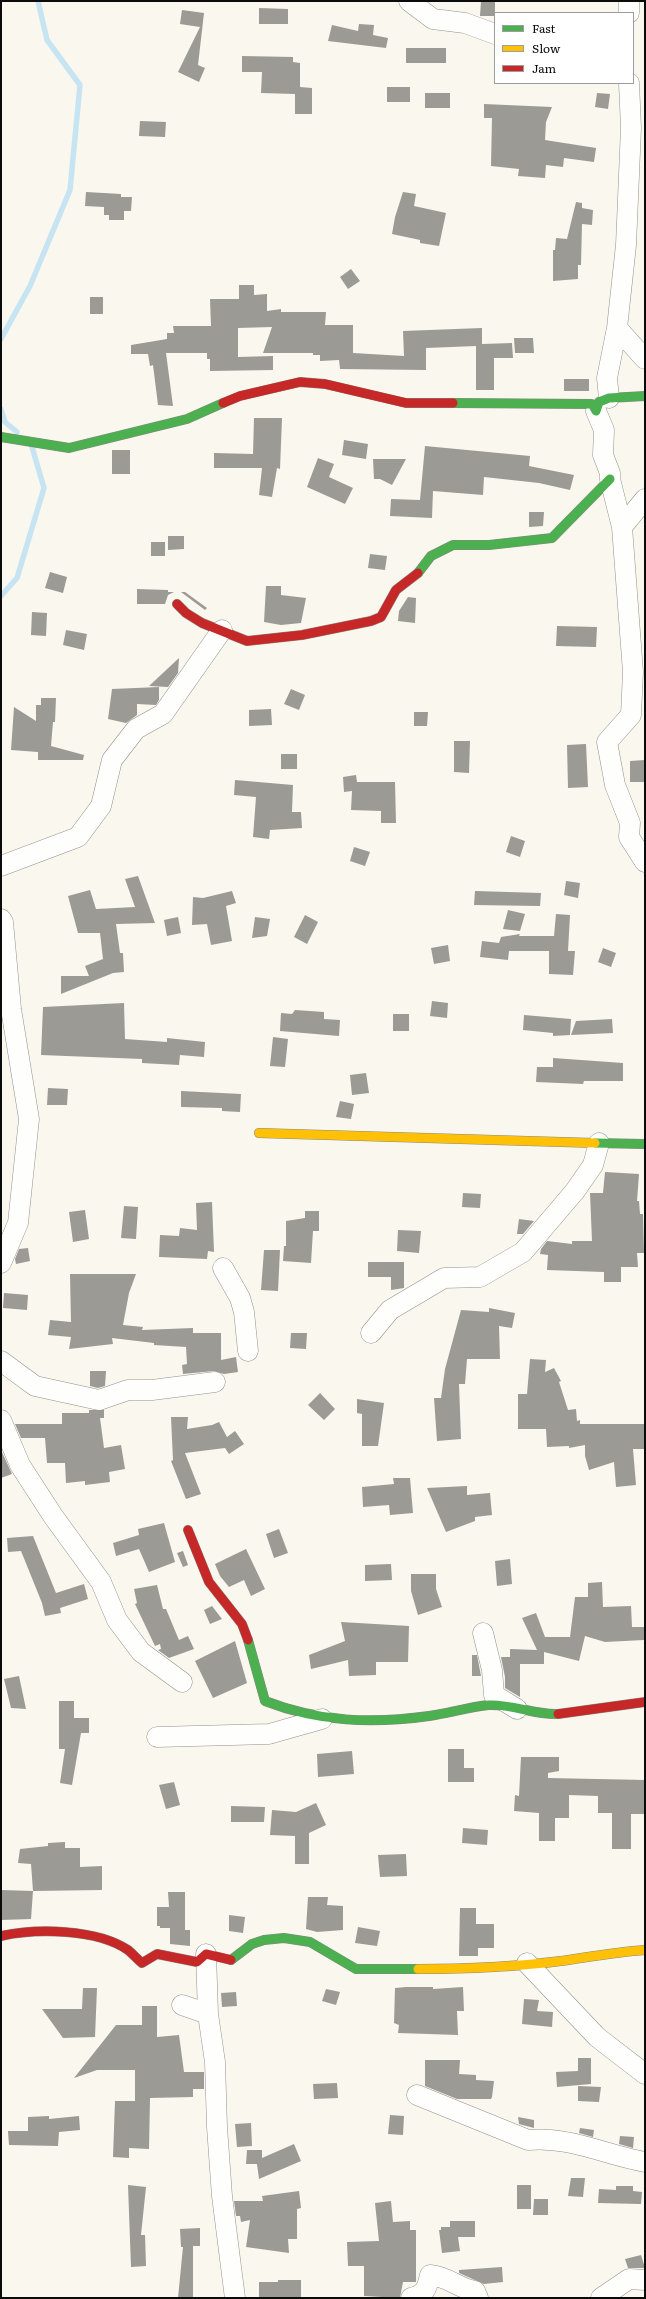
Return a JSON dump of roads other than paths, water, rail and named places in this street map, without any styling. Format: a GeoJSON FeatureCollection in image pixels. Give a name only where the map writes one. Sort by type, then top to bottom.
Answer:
{"type":"FeatureCollection","features":[{"type":"Feature","properties":{"kind":"street"},"geometry":{"type":"LineString","coordinates":[[409,1],[433,19],[465,23],[494,34]]}},
{"type":"Feature","properties":{"kind":"street"},"geometry":{"type":"LineString","coordinates":[[629,1],[629,12]]}},
{"type":"Feature","properties":{"kind":"street"},"geometry":{"type":"LineString","coordinates":[[631,84],[629,186],[617,328],[603,404],[603,455],[610,473],[610,479],[622,527],[633,672],[631,715],[607,742],[615,784],[630,822],[629,837],[645,862]]}},
{"type":"Feature","properties":{"kind":"street"},"geometry":{"type":"LineString","coordinates":[[617,328],[645,359]]}},
{"type":"Feature","properties":{"kind":"street"},"geometry":{"type":"LineString","coordinates":[[1,437],[69,448],[187,420],[240,396],[300,382],[325,384],[406,403],[528,402],[603,404],[645,396]]}},
{"type":"Feature","properties":{"kind":"street"},"geometry":{"type":"LineString","coordinates":[[177,604],[186,613],[202,623],[247,641],[317,633],[381,617],[396,590],[417,574],[432,556],[453,545],[489,545],[552,538],[610,479]]}},
{"type":"Feature","properties":{"kind":"street"},"geometry":{"type":"LineString","coordinates":[[622,527],[645,499]]}},
{"type":"Feature","properties":{"kind":"street"},"geometry":{"type":"LineString","coordinates":[[1,866],[78,837],[101,806],[112,760],[136,729],[163,714],[222,630]]}},
{"type":"Feature","properties":{"kind":"street"},"geometry":{"type":"LineString","coordinates":[[1,918],[3,922],[11,1009],[29,1119],[18,1223],[1,1263]]}},
{"type":"Feature","properties":{"kind":"street"},"geometry":{"type":"LineString","coordinates":[[259,1133],[645,1144]]}},
{"type":"Feature","properties":{"kind":"street"},"geometry":{"type":"LineString","coordinates":[[371,1333],[390,1310],[444,1278],[480,1277],[523,1252],[575,1191],[593,1165],[599,1143]]}},
{"type":"Feature","properties":{"kind":"street"},"geometry":{"type":"LineString","coordinates":[[223,1268],[240,1298],[244,1312],[248,1351]]}},
{"type":"Feature","properties":{"kind":"street"},"geometry":{"type":"LineString","coordinates":[[1,1361],[35,1386],[99,1400],[128,1390],[152,1390],[215,1382]]}},
{"type":"Feature","properties":{"kind":"street"},"geometry":{"type":"LineString","coordinates":[[1,1420],[20,1465],[53,1516],[101,1582],[117,1620],[141,1652],[182,1682]]}},
{"type":"Feature","properties":{"kind":"street"},"geometry":{"type":"LineString","coordinates":[[188,1530],[209,1582],[242,1624],[250,1645],[266,1701],[322,1719],[365,1722],[428,1716],[500,1704],[523,1712],[544,1714],[567,1713],[645,1702]]}},
{"type":"Feature","properties":{"kind":"street"},"geometry":{"type":"LineString","coordinates":[[483,1633],[492,1670],[494,1695],[523,1712]]}},
{"type":"Feature","properties":{"kind":"street"},"geometry":{"type":"LineString","coordinates":[[157,1737],[269,1734],[322,1719]]}},
{"type":"Feature","properties":{"kind":"street"},"geometry":{"type":"LineString","coordinates":[[1,1936],[12,1932],[75,1933],[127,1949],[142,1963],[157,1954],[197,1962],[206,1954]]}},
{"type":"Feature","properties":{"kind":"street"},"geometry":{"type":"LineString","coordinates":[[206,1954],[231,1960],[252,1944],[264,1940],[284,1938],[310,1942],[356,1969],[467,1969],[645,1950]]}},
{"type":"Feature","properties":{"kind":"street"},"geometry":{"type":"LineString","coordinates":[[206,1954],[208,2014],[215,2062],[222,2196],[235,2298]]}},
{"type":"Feature","properties":{"kind":"street"},"geometry":{"type":"LineString","coordinates":[[527,1963],[597,2037],[645,2074]]}},
{"type":"Feature","properties":{"kind":"street"},"geometry":{"type":"LineString","coordinates":[[182,2005],[208,2014]]}},
{"type":"Feature","properties":{"kind":"street"},"geometry":{"type":"LineString","coordinates":[[417,2095],[528,2140],[545,2138],[601,2149],[619,2157],[645,2162]]}},
{"type":"Feature","properties":{"kind":"street"},"geometry":{"type":"LineString","coordinates":[[411,2298],[421,2296],[427,2290],[430,2275],[445,2277],[455,2282],[460,2288],[476,2291],[478,2298]]}},
{"type":"Feature","properties":{"kind":"street"},"geometry":{"type":"LineString","coordinates":[[601,2298],[629,2279],[645,2280]]}},
{"type":"Feature","properties":{"kind":"waterway"},"geometry":{"type":"LineString","coordinates":[[1,339],[30,286],[70,190],[80,85],[47,40],[38,1]]}},
{"type":"Feature","properties":{"kind":"waterway"},"geometry":{"type":"LineString","coordinates":[[1,409],[5,422],[17,432]]}},
{"type":"Feature","properties":{"kind":"waterway"},"geometry":{"type":"LineString","coordinates":[[1,596],[17,578],[44,488],[32,447]]}}]}
